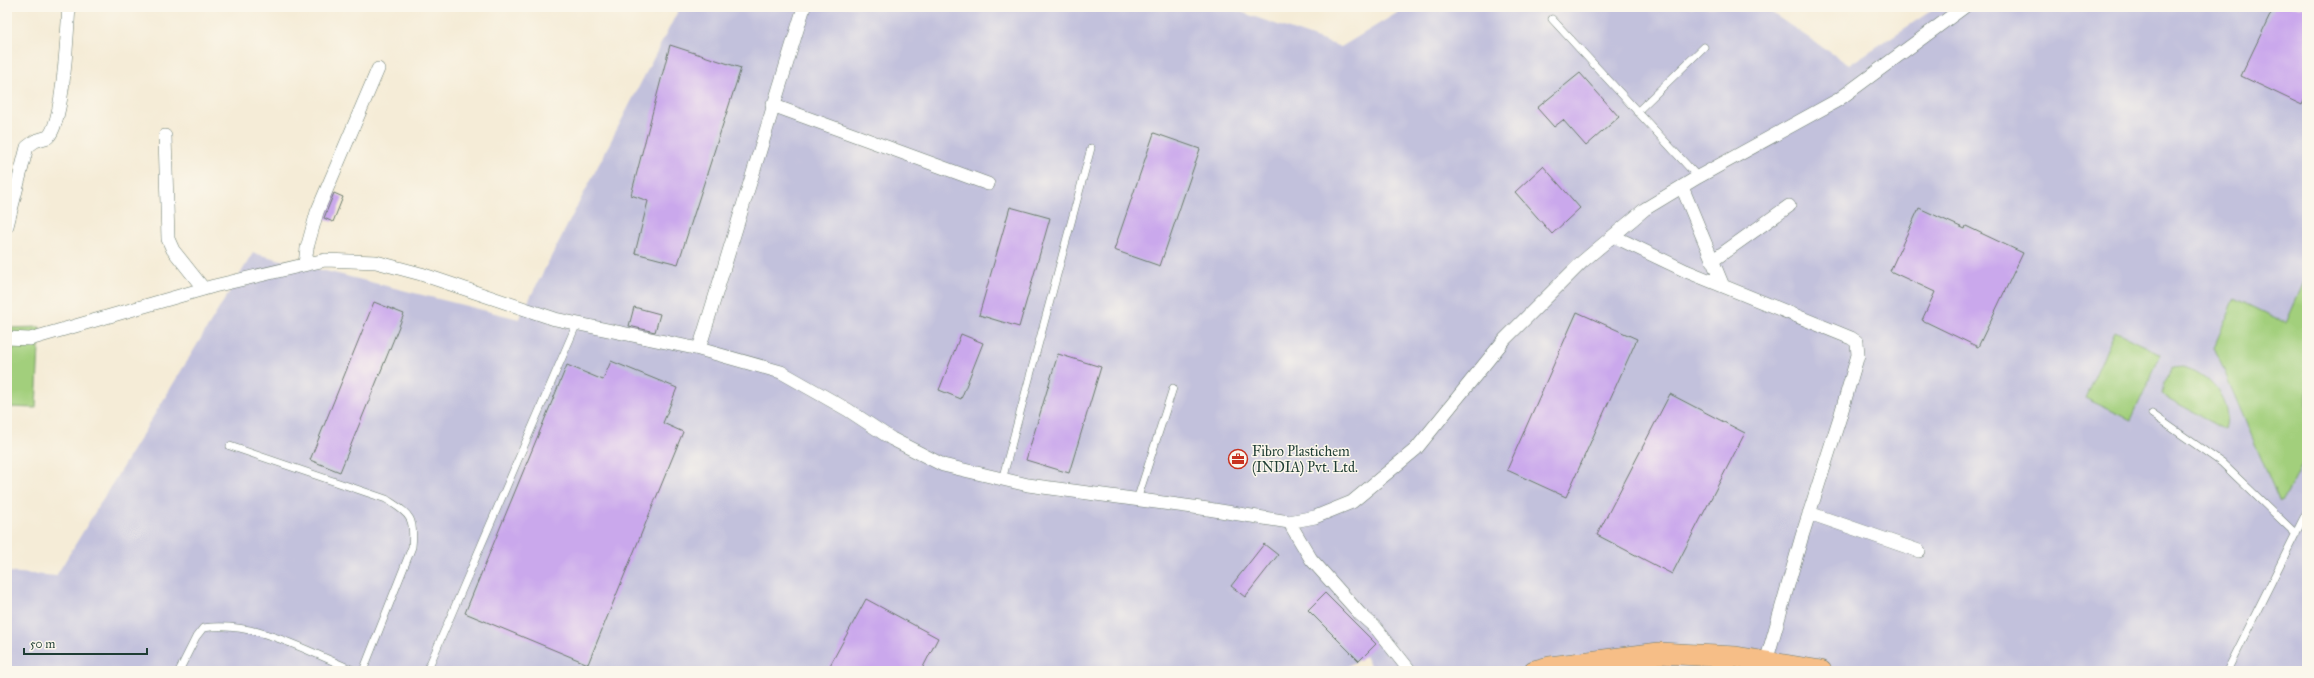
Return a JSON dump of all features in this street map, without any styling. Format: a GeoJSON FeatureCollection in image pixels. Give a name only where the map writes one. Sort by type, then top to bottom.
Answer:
{"type":"FeatureCollection","features":[{"type":"Feature","properties":{"kind":"main road"},"geometry":{"type":"LineString","coordinates":[[1534,671],[1550,667],[1659,653],[1736,657],[1821,671]]}},
{"type":"Feature","properties":{"kind":"street"},"geometry":{"type":"LineString","coordinates":[[7,226],[27,148],[34,141],[48,137],[54,128],[60,104],[69,7]]}},
{"type":"Feature","properties":{"kind":"street"},"geometry":{"type":"LineString","coordinates":[[699,349],[772,105],[804,7]]}},
{"type":"Feature","properties":{"kind":"street"},"geometry":{"type":"LineString","coordinates":[[7,338],[30,339],[204,289],[305,264],[326,260],[376,262],[420,274],[555,319],[699,349],[781,372],[848,410],[892,439],[943,464],[1002,480],[1289,522],[1315,517],[1352,502],[1416,449],[1505,339],[1582,262],[1645,209],[1698,177],[1838,100],[1964,7]]}},
{"type":"Feature","properties":{"kind":"street"},"geometry":{"type":"LineString","coordinates":[[305,264],[317,212],[378,69]]}},
{"type":"Feature","properties":{"kind":"street"},"geometry":{"type":"LineString","coordinates":[[772,105],[988,184]]}},
{"type":"Feature","properties":{"kind":"street"},"geometry":{"type":"LineString","coordinates":[[165,136],[168,239],[173,250],[204,289]]}},
{"type":"Feature","properties":{"kind":"street"},"geometry":{"type":"LineString","coordinates":[[1682,187],[1723,286]]}},
{"type":"Feature","properties":{"kind":"street"},"geometry":{"type":"LineString","coordinates":[[1712,261],[1789,206]]}},
{"type":"Feature","properties":{"kind":"street"},"geometry":{"type":"LineString","coordinates":[[1613,236],[1686,272],[1851,338],[1857,342],[1858,355],[1809,513],[1766,662]]}},
{"type":"Feature","properties":{"kind":"street"},"geometry":{"type":"LineString","coordinates":[[1809,513],[1919,551]]}},
{"type":"Feature","properties":{"kind":"street"},"geometry":{"type":"LineString","coordinates":[[1289,522],[1311,559],[1360,614],[1376,628],[1410,671]]}},
{"type":"Feature","properties":{"kind":"lane"},"geometry":{"type":"LineString","coordinates":[[1552,20],[1698,177]]}},
{"type":"Feature","properties":{"kind":"lane"},"geometry":{"type":"LineString","coordinates":[[1638,112],[1704,47]]}},
{"type":"Feature","properties":{"kind":"lane"},"geometry":{"type":"LineString","coordinates":[[1002,480],[1091,148]]}},
{"type":"Feature","properties":{"kind":"lane"},"geometry":{"type":"LineString","coordinates":[[427,671],[577,324]]}},
{"type":"Feature","properties":{"kind":"lane"},"geometry":{"type":"LineString","coordinates":[[1137,500],[1173,388]]}},
{"type":"Feature","properties":{"kind":"lane"},"geometry":{"type":"LineString","coordinates":[[2152,414],[2222,463],[2296,534]]}},
{"type":"Feature","properties":{"kind":"lane"},"geometry":{"type":"LineString","coordinates":[[230,446],[386,499],[407,513],[414,528],[412,547],[363,671]]}},
{"type":"Feature","properties":{"kind":"lane"},"geometry":{"type":"LineString","coordinates":[[2227,671],[2307,511]]}},
{"type":"Feature","properties":{"kind":"lane"},"geometry":{"type":"LineString","coordinates":[[179,671],[196,637],[203,628],[220,626],[261,632],[356,671]]}},
{"type":"Feature","properties":{"kind":"shaded area"},"geometry":{"type":"Polygon","coordinates":[[[680,7],[1226,7],[1341,47],[1407,7],[1763,7],[1849,65],[1937,7],[2307,7],[2307,671],[1373,671],[1365,656],[1339,671],[7,671],[7,572],[56,576],[253,253],[519,319],[680,7]]]}},
{"type":"Feature","properties":{"kind":"green space"},"geometry":{"type":"Polygon","coordinates":[[[2307,275],[2307,454],[2288,494],[2280,503],[2214,347],[2235,298],[2286,323],[2307,275]]]}},
{"type":"Feature","properties":{"kind":"green space"},"geometry":{"type":"Polygon","coordinates":[[[40,327],[36,408],[7,407],[7,328],[40,327]]]}},
{"type":"Feature","properties":{"kind":"green space"},"geometry":{"type":"Polygon","coordinates":[[[2115,331],[2161,354],[2131,420],[2085,398],[2115,331]]]}},
{"type":"Feature","properties":{"kind":"green space"},"geometry":{"type":"Polygon","coordinates":[[[2182,367],[2201,375],[2217,389],[2226,408],[2227,419],[2225,429],[2162,395],[2164,383],[2173,368],[2182,367]]]}},
{"type":"Feature","properties":{"kind":"building"},"geometry":{"type":"Polygon","coordinates":[[[2274,7],[2307,7],[2307,94],[2302,105],[2241,76],[2274,7]]]}},
{"type":"Feature","properties":{"kind":"building"},"geometry":{"type":"Polygon","coordinates":[[[670,45],[741,68],[678,264],[635,253],[648,201],[631,195],[670,45]]]}},
{"type":"Feature","properties":{"kind":"building"},"geometry":{"type":"Polygon","coordinates":[[[1580,73],[1619,117],[1586,146],[1563,120],[1554,127],[1537,108],[1580,73]]]}},
{"type":"Feature","properties":{"kind":"building"},"geometry":{"type":"Polygon","coordinates":[[[1154,133],[1200,149],[1160,266],[1114,250],[1154,133]]]}},
{"type":"Feature","properties":{"kind":"building"},"geometry":{"type":"Polygon","coordinates":[[[1543,166],[1580,208],[1552,234],[1515,192],[1543,166]]]}},
{"type":"Feature","properties":{"kind":"building"},"geometry":{"type":"Polygon","coordinates":[[[334,193],[343,197],[333,222],[324,218],[334,193]]]}},
{"type":"Feature","properties":{"kind":"building"},"geometry":{"type":"Polygon","coordinates":[[[1010,207],[1050,218],[1019,327],[979,315],[1010,207]]]}},
{"type":"Feature","properties":{"kind":"building"},"geometry":{"type":"Polygon","coordinates":[[[1919,208],[1965,229],[1966,226],[2023,253],[1978,347],[1922,320],[1935,292],[1890,271],[1919,208]]]}},
{"type":"Feature","properties":{"kind":"building"},"geometry":{"type":"Polygon","coordinates":[[[374,302],[404,314],[340,472],[310,460],[374,302]]]}},
{"type":"Feature","properties":{"kind":"building"},"geometry":{"type":"Polygon","coordinates":[[[634,307],[660,314],[655,332],[629,326],[634,307]]]}},
{"type":"Feature","properties":{"kind":"building"},"geometry":{"type":"Polygon","coordinates":[[[1577,312],[1637,339],[1566,497],[1507,470],[1577,312]]]}},
{"type":"Feature","properties":{"kind":"building"},"geometry":{"type":"Polygon","coordinates":[[[961,334],[983,343],[961,399],[939,390],[961,334]]]}},
{"type":"Feature","properties":{"kind":"building"},"geometry":{"type":"Polygon","coordinates":[[[1058,354],[1101,367],[1069,473],[1026,460],[1058,354]]]}},
{"type":"Feature","properties":{"kind":"building"},"geometry":{"type":"Polygon","coordinates":[[[611,361],[677,388],[663,423],[683,432],[588,664],[465,613],[567,365],[603,380],[611,361]]]}},
{"type":"Feature","properties":{"kind":"building"},"geometry":{"type":"Polygon","coordinates":[[[1670,394],[1745,433],[1672,574],[1597,535],[1670,394]]]}},
{"type":"Feature","properties":{"kind":"building"},"geometry":{"type":"Polygon","coordinates":[[[1264,544],[1278,555],[1245,597],[1231,586],[1264,544]]]}},
{"type":"Feature","properties":{"kind":"building"},"geometry":{"type":"Polygon","coordinates":[[[1325,593],[1376,644],[1359,661],[1308,610],[1325,593]]]}},
{"type":"Feature","properties":{"kind":"building"},"geometry":{"type":"Polygon","coordinates":[[[866,599],[938,638],[921,671],[827,671],[866,599]]]}},
{"type":"Feature","properties":{"kind":"place","name":"Fibro Plastichem (INDIA) Pvt. Ltd."},"geometry":{"type":"Point","coordinates":[1238,459]}}]}
